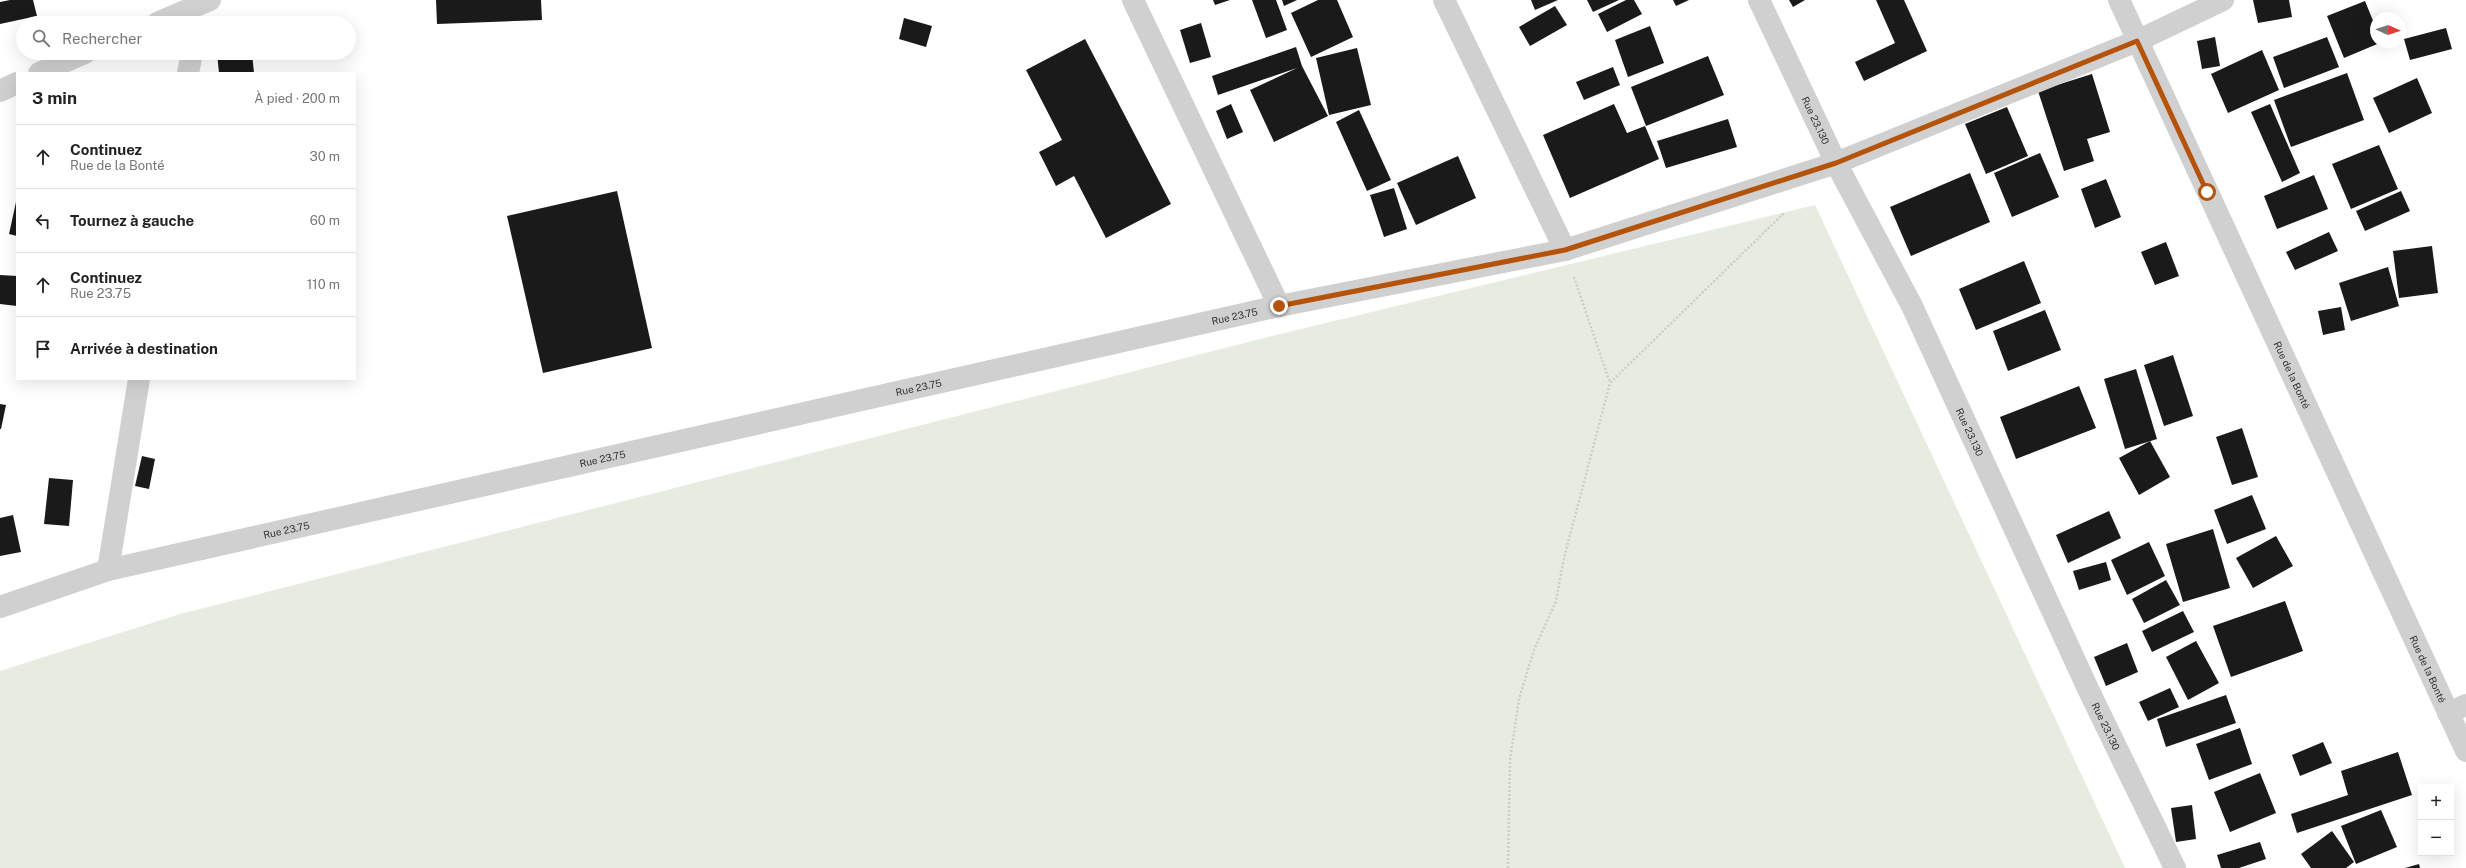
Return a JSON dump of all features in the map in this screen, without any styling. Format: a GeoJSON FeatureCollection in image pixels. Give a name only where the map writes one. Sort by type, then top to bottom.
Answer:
{"type":"FeatureCollection","features":[{"type":"Feature","properties":{"kind":"street"},"geometry":{"type":"LineString","coordinates":[[1133,0],[1279,306]]}},
{"type":"Feature","properties":{"kind":"street"},"geometry":{"type":"LineString","coordinates":[[1444,0],[1565,250]]}},
{"type":"Feature","properties":{"kind":"street","name":"Rue 23.130"},"geometry":{"type":"LineString","coordinates":[[1759,0],[1836,163],[1912,306],[2089,691],[2174,868]]}},
{"type":"Feature","properties":{"kind":"street","name":"Rue de la Bonté"},"geometry":{"type":"LineString","coordinates":[[2119,0],[2137,41],[2457,709],[2466,750]]}},
{"type":"Feature","properties":{"kind":"street","name":"Rue 23.75"},"geometry":{"type":"LineString","coordinates":[[0,607],[108,570],[1279,306],[1565,250],[1836,163],[2137,41],[2223,0]]}},
{"type":"Feature","properties":{"kind":"street"},"geometry":{"type":"LineString","coordinates":[[179,16],[202,9]]}},
{"type":"Feature","properties":{"kind":"street"},"geometry":{"type":"LineString","coordinates":[[42,72],[69,60]]}},
{"type":"Feature","properties":{"kind":"street"},"geometry":{"type":"LineString","coordinates":[[188,72],[191,60]]}},
{"type":"Feature","properties":{"kind":"street"},"geometry":{"type":"LineString","coordinates":[[0,91],[16,83]]}},
{"type":"Feature","properties":{"kind":"street"},"geometry":{"type":"LineString","coordinates":[[108,570],[139,380]]}},
{"type":"Feature","properties":{"kind":"path"},"geometry":{"type":"LineString","coordinates":[[1508,868],[1510,760],[1519,699],[1534,650],[1556,601],[1579,496],[1610,383],[1791,207]]}},
{"type":"Feature","properties":{"kind":"path"},"geometry":{"type":"LineString","coordinates":[[1565,250],[1610,383]]}},
{"type":"Feature","properties":{"kind":"shaded area"},"geometry":{"type":"Polygon","coordinates":[[[1815,205],[2125,868],[0,868],[0,671],[180,614],[1260,339],[1815,205]]]}},
{"type":"Feature","properties":{"kind":"building"},"geometry":{"type":"Polygon","coordinates":[[[10,0],[33,0],[37,16],[16,16],[16,21],[0,24],[0,2],[10,0]]]}},
{"type":"Feature","properties":{"kind":"building"},"geometry":{"type":"Polygon","coordinates":[[[436,0],[541,0],[542,20],[437,24],[436,0]]]}},
{"type":"Feature","properties":{"kind":"building"},"geometry":{"type":"Polygon","coordinates":[[[1213,0],[1230,0],[1215,5],[1213,0]]]}},
{"type":"Feature","properties":{"kind":"building"},"geometry":{"type":"Polygon","coordinates":[[[1252,0],[1276,0],[1287,30],[1266,38],[1252,0]]]}},
{"type":"Feature","properties":{"kind":"building"},"geometry":{"type":"Polygon","coordinates":[[[1282,0],[1297,0],[1284,6],[1282,0]]]}},
{"type":"Feature","properties":{"kind":"building"},"geometry":{"type":"Polygon","coordinates":[[[1318,0],[1337,0],[1353,37],[1311,57],[1291,13],[1318,0]]]}},
{"type":"Feature","properties":{"kind":"building"},"geometry":{"type":"Polygon","coordinates":[[[1531,0],[1558,0],[1535,10],[1531,0]]]}},
{"type":"Feature","properties":{"kind":"building"},"geometry":{"type":"Polygon","coordinates":[[[1587,0],[1619,0],[1593,12],[1587,0]]]}},
{"type":"Feature","properties":{"kind":"building"},"geometry":{"type":"Polygon","coordinates":[[[1626,0],[1634,0],[1642,14],[1607,32],[1598,14],[1626,0]]]}},
{"type":"Feature","properties":{"kind":"building"},"geometry":{"type":"Polygon","coordinates":[[[1673,0],[1689,0],[1676,6],[1673,0]]]}},
{"type":"Feature","properties":{"kind":"building"},"geometry":{"type":"Polygon","coordinates":[[[1789,0],[1805,0],[1793,7],[1789,0]]]}},
{"type":"Feature","properties":{"kind":"building"},"geometry":{"type":"Polygon","coordinates":[[[1876,0],[1904,0],[1927,51],[1864,81],[1855,62],[1895,43],[1876,0]]]}},
{"type":"Feature","properties":{"kind":"building"},"geometry":{"type":"Polygon","coordinates":[[[2253,0],[2289,0],[2292,17],[2258,23],[2253,0]]]}},
{"type":"Feature","properties":{"kind":"building"},"geometry":{"type":"Polygon","coordinates":[[[2365,1],[2370,13],[2370,47],[2344,58],[2327,16],[2365,1]]]}},
{"type":"Feature","properties":{"kind":"building"},"geometry":{"type":"Polygon","coordinates":[[[1555,6],[1567,25],[1530,46],[1519,27],[1555,6]]]}},
{"type":"Feature","properties":{"kind":"building"},"geometry":{"type":"Polygon","coordinates":[[[904,18],[932,26],[926,47],[899,39],[904,18]]]}},
{"type":"Feature","properties":{"kind":"building"},"geometry":{"type":"Polygon","coordinates":[[[1201,23],[1211,57],[1190,63],[1180,30],[1201,23]]]}},
{"type":"Feature","properties":{"kind":"building"},"geometry":{"type":"Polygon","coordinates":[[[1650,26],[1664,63],[1628,77],[1615,40],[1650,26]]]}},
{"type":"Feature","properties":{"kind":"building"},"geometry":{"type":"Polygon","coordinates":[[[2446,28],[2452,49],[2410,60],[2406,46],[2406,38],[2446,28]]]}},
{"type":"Feature","properties":{"kind":"building"},"geometry":{"type":"Polygon","coordinates":[[[2215,37],[2220,66],[2202,69],[2197,41],[2215,37]]]}},
{"type":"Feature","properties":{"kind":"building"},"geometry":{"type":"Polygon","coordinates":[[[2327,37],[2339,67],[2284,88],[2273,57],[2327,37]]]}},
{"type":"Feature","properties":{"kind":"building"},"geometry":{"type":"Polygon","coordinates":[[[1085,39],[1171,204],[1106,238],[1074,176],[1056,186],[1039,152],[1062,140],[1026,70],[1085,39]]]}},
{"type":"Feature","properties":{"kind":"building"},"geometry":{"type":"Polygon","coordinates":[[[1296,47],[1302,66],[1328,116],[1274,142],[1250,90],[1297,68],[1218,95],[1212,76],[1296,47]]]}},
{"type":"Feature","properties":{"kind":"building"},"geometry":{"type":"Polygon","coordinates":[[[1357,48],[1371,105],[1329,115],[1316,58],[1357,48]]]}},
{"type":"Feature","properties":{"kind":"building"},"geometry":{"type":"Polygon","coordinates":[[[2262,50],[2279,90],[2228,113],[2211,74],[2262,50]]]}},
{"type":"Feature","properties":{"kind":"building"},"geometry":{"type":"Polygon","coordinates":[[[1708,56],[1724,95],[1646,126],[1631,87],[1708,56]]]}},
{"type":"Feature","properties":{"kind":"building"},"geometry":{"type":"Polygon","coordinates":[[[218,60],[253,60],[254,72],[219,72],[218,60]]]}},
{"type":"Feature","properties":{"kind":"building"},"geometry":{"type":"Polygon","coordinates":[[[1613,67],[1620,85],[1584,100],[1576,82],[1613,67]]]}},
{"type":"Feature","properties":{"kind":"building"},"geometry":{"type":"Polygon","coordinates":[[[2347,73],[2364,120],[2291,147],[2274,100],[2347,73]]]}},
{"type":"Feature","properties":{"kind":"building"},"geometry":{"type":"Polygon","coordinates":[[[2092,74],[2110,132],[2087,139],[2094,161],[2064,171],[2038,91],[2092,74]]]}},
{"type":"Feature","properties":{"kind":"building"},"geometry":{"type":"Polygon","coordinates":[[[2417,78],[2432,113],[2389,133],[2373,98],[2417,78]]]}},
{"type":"Feature","properties":{"kind":"building"},"geometry":{"type":"Polygon","coordinates":[[[1231,104],[1243,132],[1227,139],[1216,111],[1231,104]]]}},
{"type":"Feature","properties":{"kind":"building"},"geometry":{"type":"Polygon","coordinates":[[[1614,104],[1627,133],[1645,126],[1659,159],[1570,198],[1543,135],[1614,104]]]}},
{"type":"Feature","properties":{"kind":"building"},"geometry":{"type":"Polygon","coordinates":[[[2270,104],[2300,173],[2282,182],[2251,112],[2270,104]]]}},
{"type":"Feature","properties":{"kind":"building"},"geometry":{"type":"Polygon","coordinates":[[[2007,107],[2028,156],[1986,174],[1965,124],[2007,107]]]}},
{"type":"Feature","properties":{"kind":"building"},"geometry":{"type":"Polygon","coordinates":[[[1359,110],[1391,180],[1367,191],[1336,122],[1359,110]]]}},
{"type":"Feature","properties":{"kind":"building"},"geometry":{"type":"Polygon","coordinates":[[[1728,119],[1737,147],[1666,168],[1657,141],[1728,119]]]}},
{"type":"Feature","properties":{"kind":"building"},"geometry":{"type":"Polygon","coordinates":[[[2379,145],[2398,189],[2351,209],[2332,164],[2379,145]]]}},
{"type":"Feature","properties":{"kind":"building"},"geometry":{"type":"Polygon","coordinates":[[[2040,153],[2059,197],[2012,217],[1994,173],[2040,153]]]}},
{"type":"Feature","properties":{"kind":"building"},"geometry":{"type":"Polygon","coordinates":[[[1458,156],[1476,198],[1416,225],[1397,183],[1458,156]]]}},
{"type":"Feature","properties":{"kind":"building"},"geometry":{"type":"Polygon","coordinates":[[[1970,173],[1990,222],[1911,256],[1890,207],[1970,173]]]}},
{"type":"Feature","properties":{"kind":"building"},"geometry":{"type":"Polygon","coordinates":[[[2314,175],[2328,209],[2277,229],[2264,196],[2314,175]]]}},
{"type":"Feature","properties":{"kind":"building"},"geometry":{"type":"Polygon","coordinates":[[[2106,179],[2121,217],[2095,228],[2081,189],[2106,179]]]}},
{"type":"Feature","properties":{"kind":"building"},"geometry":{"type":"Polygon","coordinates":[[[1394,188],[1407,229],[1384,237],[1370,195],[1394,188]]]}},
{"type":"Feature","properties":{"kind":"building"},"geometry":{"type":"Polygon","coordinates":[[[617,191],[652,348],[543,373],[507,216],[617,191]]]}},
{"type":"Feature","properties":{"kind":"building"},"geometry":{"type":"Polygon","coordinates":[[[2401,191],[2410,211],[2365,231],[2356,211],[2401,191]]]}},
{"type":"Feature","properties":{"kind":"building"},"geometry":{"type":"Polygon","coordinates":[[[16,202],[16,236],[9,234],[16,202]]]}},
{"type":"Feature","properties":{"kind":"building"},"geometry":{"type":"Polygon","coordinates":[[[2329,232],[2338,251],[2295,270],[2286,252],[2329,232]]]}},
{"type":"Feature","properties":{"kind":"building"},"geometry":{"type":"Polygon","coordinates":[[[2166,242],[2179,276],[2155,285],[2141,252],[2166,242]]]}},
{"type":"Feature","properties":{"kind":"building"},"geometry":{"type":"Polygon","coordinates":[[[2432,246],[2438,293],[2399,298],[2393,251],[2432,246]]]}},
{"type":"Feature","properties":{"kind":"building"},"geometry":{"type":"Polygon","coordinates":[[[2024,261],[2041,303],[1976,330],[1959,289],[2024,261]]]}},
{"type":"Feature","properties":{"kind":"building"},"geometry":{"type":"Polygon","coordinates":[[[2388,267],[2399,306],[2351,321],[2339,283],[2388,267]]]}},
{"type":"Feature","properties":{"kind":"building"},"geometry":{"type":"Polygon","coordinates":[[[0,275],[16,276],[16,306],[0,304],[0,275]]]}},
{"type":"Feature","properties":{"kind":"building"},"geometry":{"type":"Polygon","coordinates":[[[2341,307],[2345,330],[2323,335],[2318,311],[2341,307]]]}},
{"type":"Feature","properties":{"kind":"building"},"geometry":{"type":"Polygon","coordinates":[[[2045,310],[2061,350],[2008,371],[1993,331],[2045,310]]]}},
{"type":"Feature","properties":{"kind":"building"},"geometry":{"type":"Polygon","coordinates":[[[2173,355],[2193,416],[2164,426],[2144,365],[2173,355]]]}},
{"type":"Feature","properties":{"kind":"building"},"geometry":{"type":"Polygon","coordinates":[[[2136,369],[2157,439],[2125,449],[2104,379],[2136,369]]]}},
{"type":"Feature","properties":{"kind":"building"},"geometry":{"type":"Polygon","coordinates":[[[2079,386],[2096,428],[2016,459],[2000,417],[2079,386]]]}},
{"type":"Feature","properties":{"kind":"building"},"geometry":{"type":"Polygon","coordinates":[[[0,404],[6,405],[1,429],[0,429],[0,404]]]}},
{"type":"Feature","properties":{"kind":"building"},"geometry":{"type":"Polygon","coordinates":[[[2242,428],[2258,477],[2232,485],[2216,437],[2242,428]]]}},
{"type":"Feature","properties":{"kind":"building"},"geometry":{"type":"Polygon","coordinates":[[[2150,441],[2170,477],[2139,495],[2119,458],[2150,441]]]}},
{"type":"Feature","properties":{"kind":"building"},"geometry":{"type":"Polygon","coordinates":[[[142,456],[155,459],[149,489],[135,486],[142,456]]]}},
{"type":"Feature","properties":{"kind":"building"},"geometry":{"type":"Polygon","coordinates":[[[49,478],[73,480],[69,526],[44,524],[49,478]]]}},
{"type":"Feature","properties":{"kind":"building"},"geometry":{"type":"Polygon","coordinates":[[[2252,495],[2266,529],[2227,544],[2214,510],[2252,495]]]}},
{"type":"Feature","properties":{"kind":"building"},"geometry":{"type":"Polygon","coordinates":[[[2109,511],[2121,538],[2068,563],[2056,535],[2109,511]]]}},
{"type":"Feature","properties":{"kind":"building"},"geometry":{"type":"Polygon","coordinates":[[[13,515],[21,552],[0,556],[0,518],[13,515]]]}},
{"type":"Feature","properties":{"kind":"building"},"geometry":{"type":"Polygon","coordinates":[[[2213,529],[2230,588],[2183,602],[2166,544],[2213,529]]]}},
{"type":"Feature","properties":{"kind":"building"},"geometry":{"type":"Polygon","coordinates":[[[2276,536],[2293,566],[2253,588],[2236,558],[2276,536]]]}},
{"type":"Feature","properties":{"kind":"building"},"geometry":{"type":"Polygon","coordinates":[[[2149,542],[2165,576],[2127,595],[2111,560],[2149,542]]]}},
{"type":"Feature","properties":{"kind":"building"},"geometry":{"type":"Polygon","coordinates":[[[2106,562],[2111,580],[2079,590],[2073,571],[2106,562]]]}},
{"type":"Feature","properties":{"kind":"building"},"geometry":{"type":"Polygon","coordinates":[[[2166,580],[2180,605],[2144,623],[2132,599],[2166,580]]]}},
{"type":"Feature","properties":{"kind":"building"},"geometry":{"type":"Polygon","coordinates":[[[2285,601],[2303,651],[2231,677],[2213,626],[2285,601]]]}},
{"type":"Feature","properties":{"kind":"building"},"geometry":{"type":"Polygon","coordinates":[[[2183,611],[2194,632],[2152,652],[2142,631],[2183,611]]]}},
{"type":"Feature","properties":{"kind":"building"},"geometry":{"type":"Polygon","coordinates":[[[2196,641],[2219,683],[2188,700],[2166,657],[2196,641]]]}},
{"type":"Feature","properties":{"kind":"building"},"geometry":{"type":"Polygon","coordinates":[[[2127,643],[2138,672],[2106,686],[2094,657],[2127,643]]]}},
{"type":"Feature","properties":{"kind":"building"},"geometry":{"type":"Polygon","coordinates":[[[2170,688],[2179,707],[2148,721],[2139,702],[2170,688]]]}},
{"type":"Feature","properties":{"kind":"building"},"geometry":{"type":"Polygon","coordinates":[[[2226,695],[2236,723],[2166,747],[2157,719],[2226,695]]]}},
{"type":"Feature","properties":{"kind":"building"},"geometry":{"type":"Polygon","coordinates":[[[2240,728],[2252,764],[2209,780],[2196,744],[2240,728]]]}},
{"type":"Feature","properties":{"kind":"building"},"geometry":{"type":"Polygon","coordinates":[[[2323,742],[2332,763],[2300,776],[2292,755],[2323,742]]]}},
{"type":"Feature","properties":{"kind":"building"},"geometry":{"type":"Polygon","coordinates":[[[2398,752],[2412,795],[2297,833],[2291,814],[2348,795],[2341,771],[2398,752]]]}},
{"type":"Feature","properties":{"kind":"building"},"geometry":{"type":"Polygon","coordinates":[[[2260,773],[2276,813],[2230,832],[2214,792],[2260,773]]]}},
{"type":"Feature","properties":{"kind":"building"},"geometry":{"type":"Polygon","coordinates":[[[2192,805],[2196,839],[2176,842],[2171,808],[2192,805]]]}},
{"type":"Feature","properties":{"kind":"building"},"geometry":{"type":"Polygon","coordinates":[[[2381,810],[2397,847],[2356,864],[2341,826],[2381,810]]]}},
{"type":"Feature","properties":{"kind":"building"},"geometry":{"type":"Polygon","coordinates":[[[2332,831],[2354,862],[2346,868],[2311,868],[2301,854],[2332,831]]]}},
{"type":"Feature","properties":{"kind":"building"},"geometry":{"type":"Polygon","coordinates":[[[2260,842],[2266,859],[2239,868],[2221,868],[2217,855],[2260,842]]]}},
{"type":"Feature","properties":{"kind":"building"},"geometry":{"type":"Polygon","coordinates":[[[2419,864],[2420,868],[2405,868],[2419,864]]]}},
{"type":"Feature","properties":{"kind":"route"},"geometry":{"type":"LineString","coordinates":[[1279,306],[1565,250],[1836,163],[2137,41],[2207,192]]}}]}
